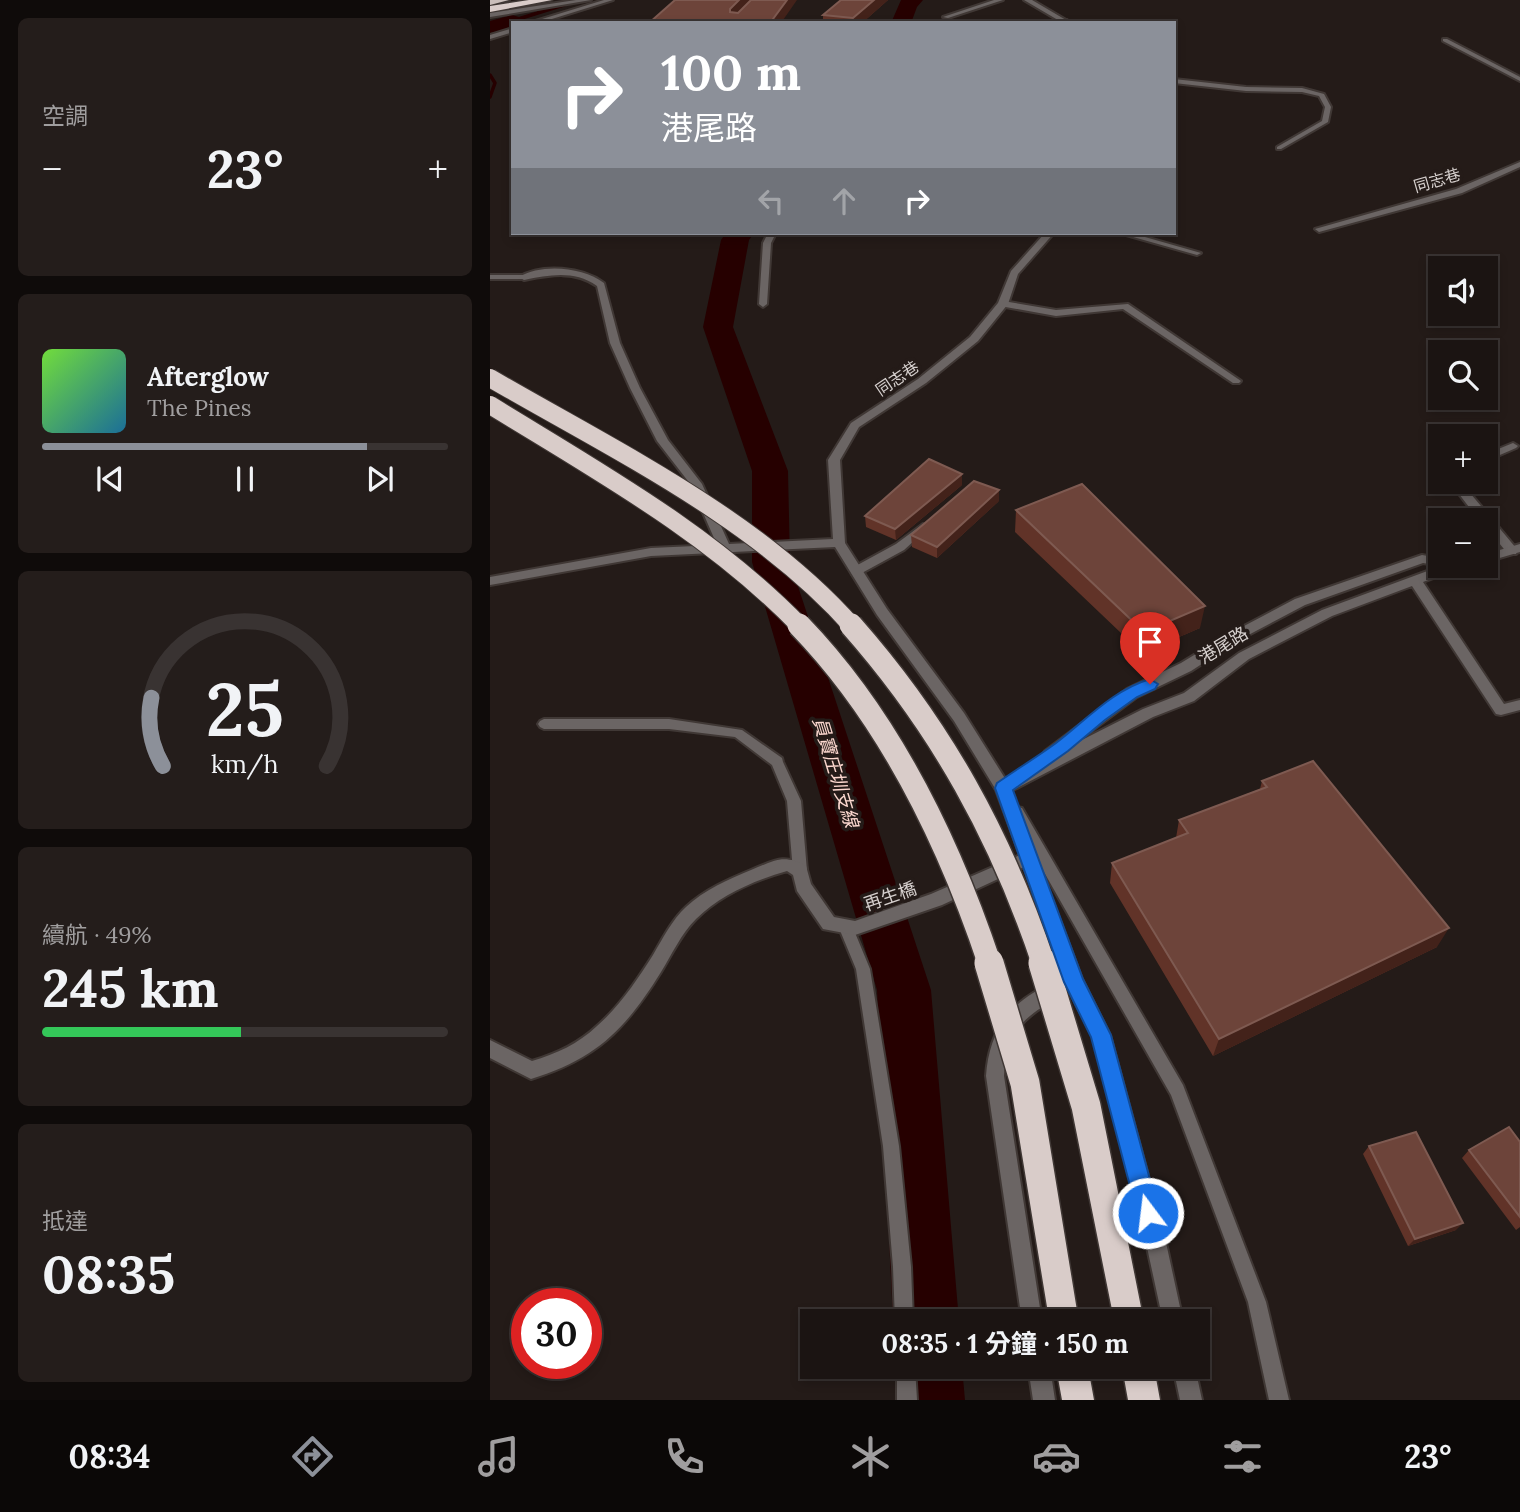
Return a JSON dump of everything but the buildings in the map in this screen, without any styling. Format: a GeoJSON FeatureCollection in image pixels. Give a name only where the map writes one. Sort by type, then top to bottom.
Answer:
{"type":"FeatureCollection","features":[{"type":"Feature","properties":{"kind":"highway"},"geometry":{"type":"LineString","coordinates":[[490,2],[505,0]]}},
{"type":"Feature","properties":{"kind":"highway"},"geometry":{"type":"LineString","coordinates":[[490,12],[550,3]]}},
{"type":"Feature","properties":{"kind":"highway"},"geometry":{"type":"LineString","coordinates":[[490,378],[699,502],[782,561],[837,610],[887,663],[927,716],[976,799],[1012,879],[1050,986],[1085,1099],[1127,1309]]}},
{"type":"Feature","properties":{"kind":"highway"},"geometry":{"type":"LineString","coordinates":[[490,405],[675,520],[770,595],[815,642],[848,683],[907,769],[957,878],[987,959],[1023,1076],[1062,1309]]}},
{"type":"Feature","properties":{"kind":"highway"},"geometry":{"type":"LineString","coordinates":[[1074,1379],[1078,1400]]}},
{"type":"Feature","properties":{"kind":"highway"},"geometry":{"type":"LineString","coordinates":[[1140,1379],[1144,1400]]}},
{"type":"Feature","properties":{"kind":"street"},"geometry":{"type":"LineString","coordinates":[[550,3],[588,0]]}},
{"type":"Feature","properties":{"kind":"street"},"geometry":{"type":"LineString","coordinates":[[1027,0],[1066,21]]}},
{"type":"Feature","properties":{"kind":"street","name":"同志巷"},"geometry":{"type":"LineString","coordinates":[[1319,229],[1459,191],[1520,164]]}},
{"type":"Feature","properties":{"kind":"street","name":"同志巷"},"geometry":{"type":"LineString","coordinates":[[1003,788],[959,717],[882,612],[839,543],[834,460],[855,425],[922,381],[974,339],[1003,304],[1014,273],[1048,235]]}},
{"type":"Feature","properties":{"kind":"street"},"geometry":{"type":"LineString","coordinates":[[524,277],[560,271],[583,274],[601,285],[615,342],[635,388],[663,441],[696,484],[726,550]]}},
{"type":"Feature","properties":{"kind":"street"},"geometry":{"type":"LineString","coordinates":[[490,580],[651,552],[839,543]]}},
{"type":"Feature","properties":{"kind":"street"},"geometry":{"type":"LineString","coordinates":[[1498,555],[1516,550]]}},
{"type":"Feature","properties":{"kind":"street","name":"港尾路"},"geometry":{"type":"LineString","coordinates":[[1003,788],[1132,693],[1186,667],[1232,638],[1300,602],[1422,559],[1428,560]]}},
{"type":"Feature","properties":{"kind":"street"},"geometry":{"type":"LineString","coordinates":[[1170,1309],[1155,1238],[1101,1035],[1074,982],[1003,788],[1148,713],[1189,697],[1244,656],[1327,613],[1428,575]]}},
{"type":"Feature","properties":{"kind":"street"},"geometry":{"type":"LineString","coordinates":[[1415,580],[1501,710],[1520,705]]}},
{"type":"Feature","properties":{"kind":"street","name":"再生橋"},"geometry":{"type":"LineString","coordinates":[[851,928],[936,900],[1029,858]]}},
{"type":"Feature","properties":{"kind":"street"},"geometry":{"type":"LineString","coordinates":[[490,1049],[531,1070],[560,1063],[587,1047],[624,1011],[670,940],[694,911],[768,869],[789,864],[800,871],[803,886],[829,924],[851,928]]}},
{"type":"Feature","properties":{"kind":"street"},"geometry":{"type":"LineString","coordinates":[[1030,1309],[995,1076],[995,1051],[1016,1016],[1031,1002],[1074,982]]}},
{"type":"Feature","properties":{"kind":"street"},"geometry":{"type":"LineString","coordinates":[[1041,1379],[1044,1400]]}},
{"type":"Feature","properties":{"kind":"street"},"geometry":{"type":"LineString","coordinates":[[1187,1379],[1191,1400]]}},
{"type":"Feature","properties":{"kind":"lane"},"geometry":{"type":"LineString","coordinates":[[539,21],[610,0]]}},
{"type":"Feature","properties":{"kind":"lane"},"geometry":{"type":"LineString","coordinates":[[946,17],[1000,0]]}},
{"type":"Feature","properties":{"kind":"lane"},"geometry":{"type":"LineString","coordinates":[[494,36],[511,31]]}},
{"type":"Feature","properties":{"kind":"lane"},"geometry":{"type":"LineString","coordinates":[[1445,40],[1520,79]]}},
{"type":"Feature","properties":{"kind":"lane"},"geometry":{"type":"LineString","coordinates":[[1176,81],[1302,90],[1322,95],[1328,107],[1325,122],[1279,148]]}},
{"type":"Feature","properties":{"kind":"lane"},"geometry":{"type":"LineString","coordinates":[[763,304],[767,243],[771,235]]}},
{"type":"Feature","properties":{"kind":"lane"},"geometry":{"type":"LineString","coordinates":[[1130,235],[1196,253]]}},
{"type":"Feature","properties":{"kind":"lane"},"geometry":{"type":"LineString","coordinates":[[490,277],[524,277]]}},
{"type":"Feature","properties":{"kind":"lane"},"geometry":{"type":"LineString","coordinates":[[1003,304],[1056,313],[1125,306],[1236,381]]}},
{"type":"Feature","properties":{"kind":"lane"},"geometry":{"type":"LineString","coordinates":[[1498,453],[1513,446]]}},
{"type":"Feature","properties":{"kind":"lane"},"geometry":{"type":"LineString","coordinates":[[1464,494],[1475,508]]}},
{"type":"Feature","properties":{"kind":"lane"},"geometry":{"type":"LineString","coordinates":[[856,571],[900,547],[930,522]]}},
{"type":"Feature","properties":{"kind":"lane"},"geometry":{"type":"LineString","coordinates":[[1498,533],[1516,550]]}},
{"type":"Feature","properties":{"kind":"lane"},"geometry":{"type":"LineString","coordinates":[[544,724],[669,724],[738,733],[777,762],[794,801],[800,871]]}},
{"type":"Feature","properties":{"kind":"lane"},"geometry":{"type":"LineString","coordinates":[[1003,788],[1177,1091],[1257,1302],[1279,1400]]}},
{"type":"Feature","properties":{"kind":"lane"},"geometry":{"type":"LineString","coordinates":[[851,928],[863,969],[891,1146],[904,1309]]}},
{"type":"Feature","properties":{"kind":"lane"},"geometry":{"type":"LineString","coordinates":[[906,1379],[907,1400]]}},
{"type":"Feature","properties":{"kind":"waterway","name":"員寶庄圳支線"},"geometry":{"type":"LineString","coordinates":[[902,21],[908,4],[913,0]]}},
{"type":"Feature","properties":{"kind":"waterway"},"geometry":{"type":"LineString","coordinates":[[512,21],[573,2]]}},
{"type":"Feature","properties":{"kind":"waterway"},"geometry":{"type":"LineString","coordinates":[[490,27],[511,21]]}},
{"type":"Feature","properties":{"kind":"waterway"},"geometry":{"type":"LineString","coordinates":[[490,37],[511,22]]}},
{"type":"Feature","properties":{"kind":"waterway"},"geometry":{"type":"LineString","coordinates":[[490,75],[495,83],[490,97]]}},
{"type":"Feature","properties":{"kind":"waterway","name":"員寶庄圳支線"},"geometry":{"type":"LineString","coordinates":[[739,235],[735,240],[718,327],[770,471],[771,562],[904,990],[925,1309]]}},
{"type":"Feature","properties":{"kind":"waterway","name":"員寶庄圳支線"},"geometry":{"type":"LineString","coordinates":[[930,1379],[931,1400]]}},
{"type":"Feature","properties":{"kind":"route"},"geometry":{"type":"LineString","coordinates":[[1148,1213],[1101,1035],[1074,982],[1003,788],[1062,747],[1100,715],[1150,684]]}}]}
